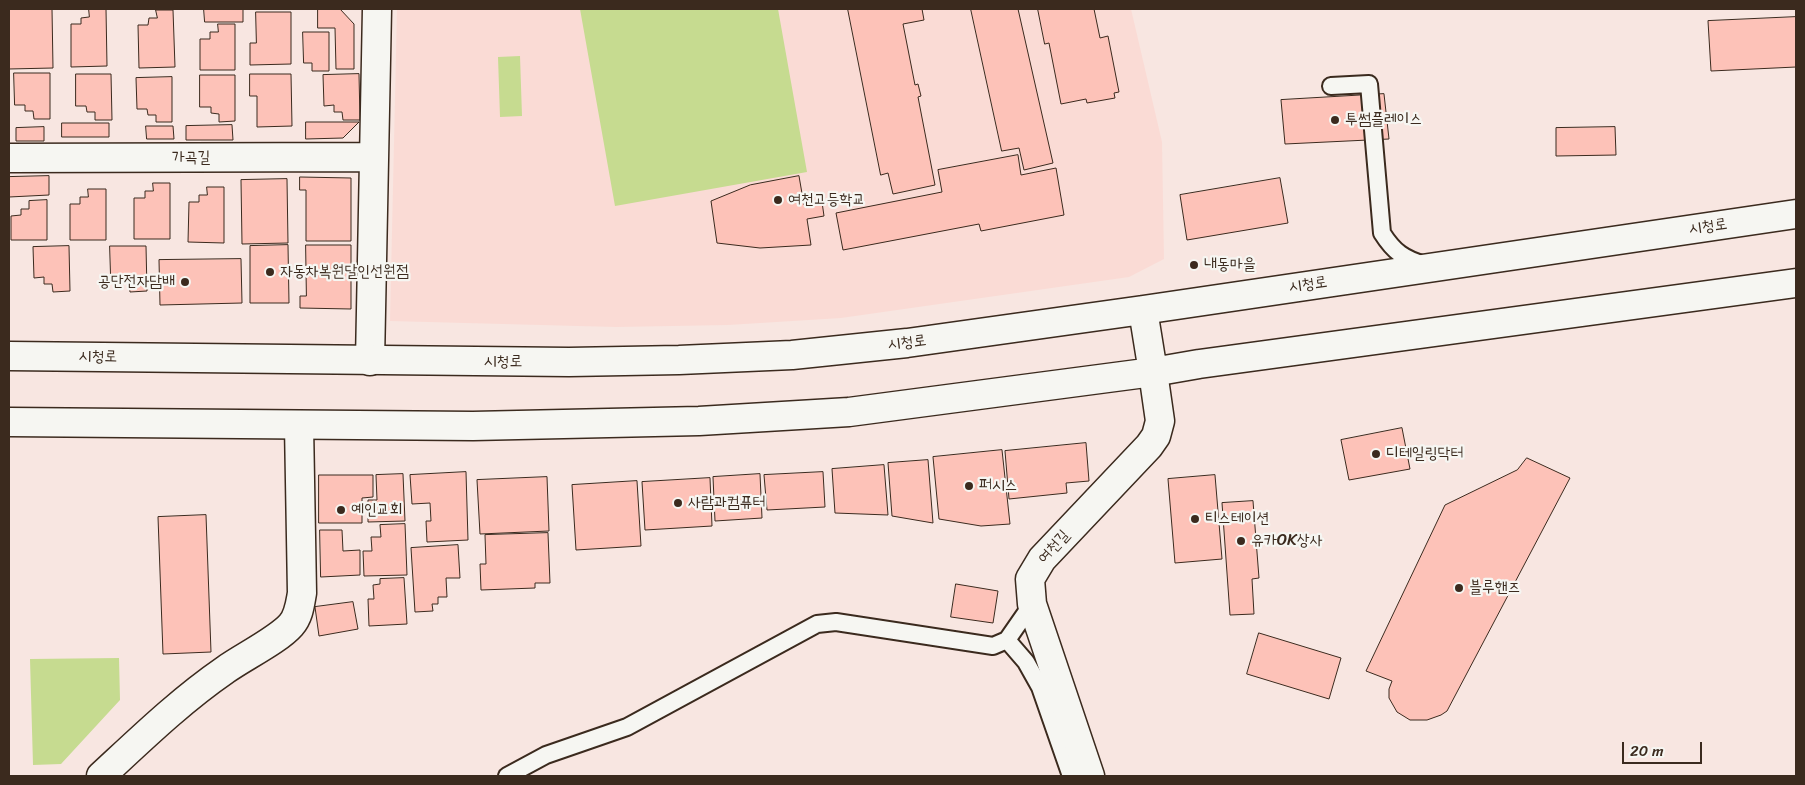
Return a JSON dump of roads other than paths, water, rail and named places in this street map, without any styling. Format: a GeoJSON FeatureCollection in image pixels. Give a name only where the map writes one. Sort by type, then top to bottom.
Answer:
{"type":"FeatureCollection","features":[{"type":"Feature","properties":{"kind":"street"},"geometry":{"type":"LineString","coordinates":[[370,361],[377,9]]}},
{"type":"Feature","properties":{"kind":"street","name":"가곡길"},"geometry":{"type":"LineString","coordinates":[[9,158],[373,157]]}},
{"type":"Feature","properties":{"kind":"street","name":"시청로"},"geometry":{"type":"LineString","coordinates":[[9,356],[570,362],[792,355],[907,343],[1143,310],[1796,214]]}},
{"type":"Feature","properties":{"kind":"street"},"geometry":{"type":"LineString","coordinates":[[9,422],[473,426],[700,421],[849,412],[1154,372],[1219,361],[1796,282]]}},
{"type":"Feature","properties":{"kind":"street","name":"여천길"},"geometry":{"type":"LineString","coordinates":[[1090,776],[1032,604],[1030,579],[1042,559],[1149,446],[1156,436],[1160,421],[1143,310]]}},
{"type":"Feature","properties":{"kind":"street"},"geometry":{"type":"LineString","coordinates":[[101,776],[159,722],[192,695],[225,670],[292,625],[300,610],[302,593],[299,425]]}},
{"type":"Feature","properties":{"kind":"lane"},"geometry":{"type":"LineString","coordinates":[[1331,86],[1369,84],[1382,234],[1391,247],[1403,257],[1432,267]]}},
{"type":"Feature","properties":{"kind":"lane"},"geometry":{"type":"LineString","coordinates":[[507,776],[546,755],[627,727],[817,624],[836,622],[993,646],[1007,640],[1032,604]]}},
{"type":"Feature","properties":{"kind":"lane"},"geometry":{"type":"LineString","coordinates":[[1007,640],[1026,662],[1040,687],[1071,776]]}},
{"type":"Feature","properties":{"kind":"place","name":"투썸플레이스"},"geometry":{"type":"Point","coordinates":[1335,120]}},
{"type":"Feature","properties":{"kind":"place","name":"여천고등학교"},"geometry":{"type":"Point","coordinates":[778,200]}},
{"type":"Feature","properties":{"kind":"place","name":"내동마을"},"geometry":{"type":"Point","coordinates":[1194,265]}},
{"type":"Feature","properties":{"kind":"place","name":"자동차복원달인선원점"},"geometry":{"type":"Point","coordinates":[270,272]}},
{"type":"Feature","properties":{"kind":"place","name":"공단전자담배"},"geometry":{"type":"Point","coordinates":[185,282]}},
{"type":"Feature","properties":{"kind":"place","name":"디테일링닥터"},"geometry":{"type":"Point","coordinates":[1376,454]}},
{"type":"Feature","properties":{"kind":"place","name":"퍼시스"},"geometry":{"type":"Point","coordinates":[969,486]}},
{"type":"Feature","properties":{"kind":"place","name":"사람과컴퓨터"},"geometry":{"type":"Point","coordinates":[678,503]}},
{"type":"Feature","properties":{"kind":"place","name":"예인교회"},"geometry":{"type":"Point","coordinates":[341,510]}},
{"type":"Feature","properties":{"kind":"place","name":"티스테이션"},"geometry":{"type":"Point","coordinates":[1195,519]}},
{"type":"Feature","properties":{"kind":"place","name":"유카OK상사"},"geometry":{"type":"Point","coordinates":[1241,541]}},
{"type":"Feature","properties":{"kind":"place","name":"블루핸즈"},"geometry":{"type":"Point","coordinates":[1459,588]}}]}
